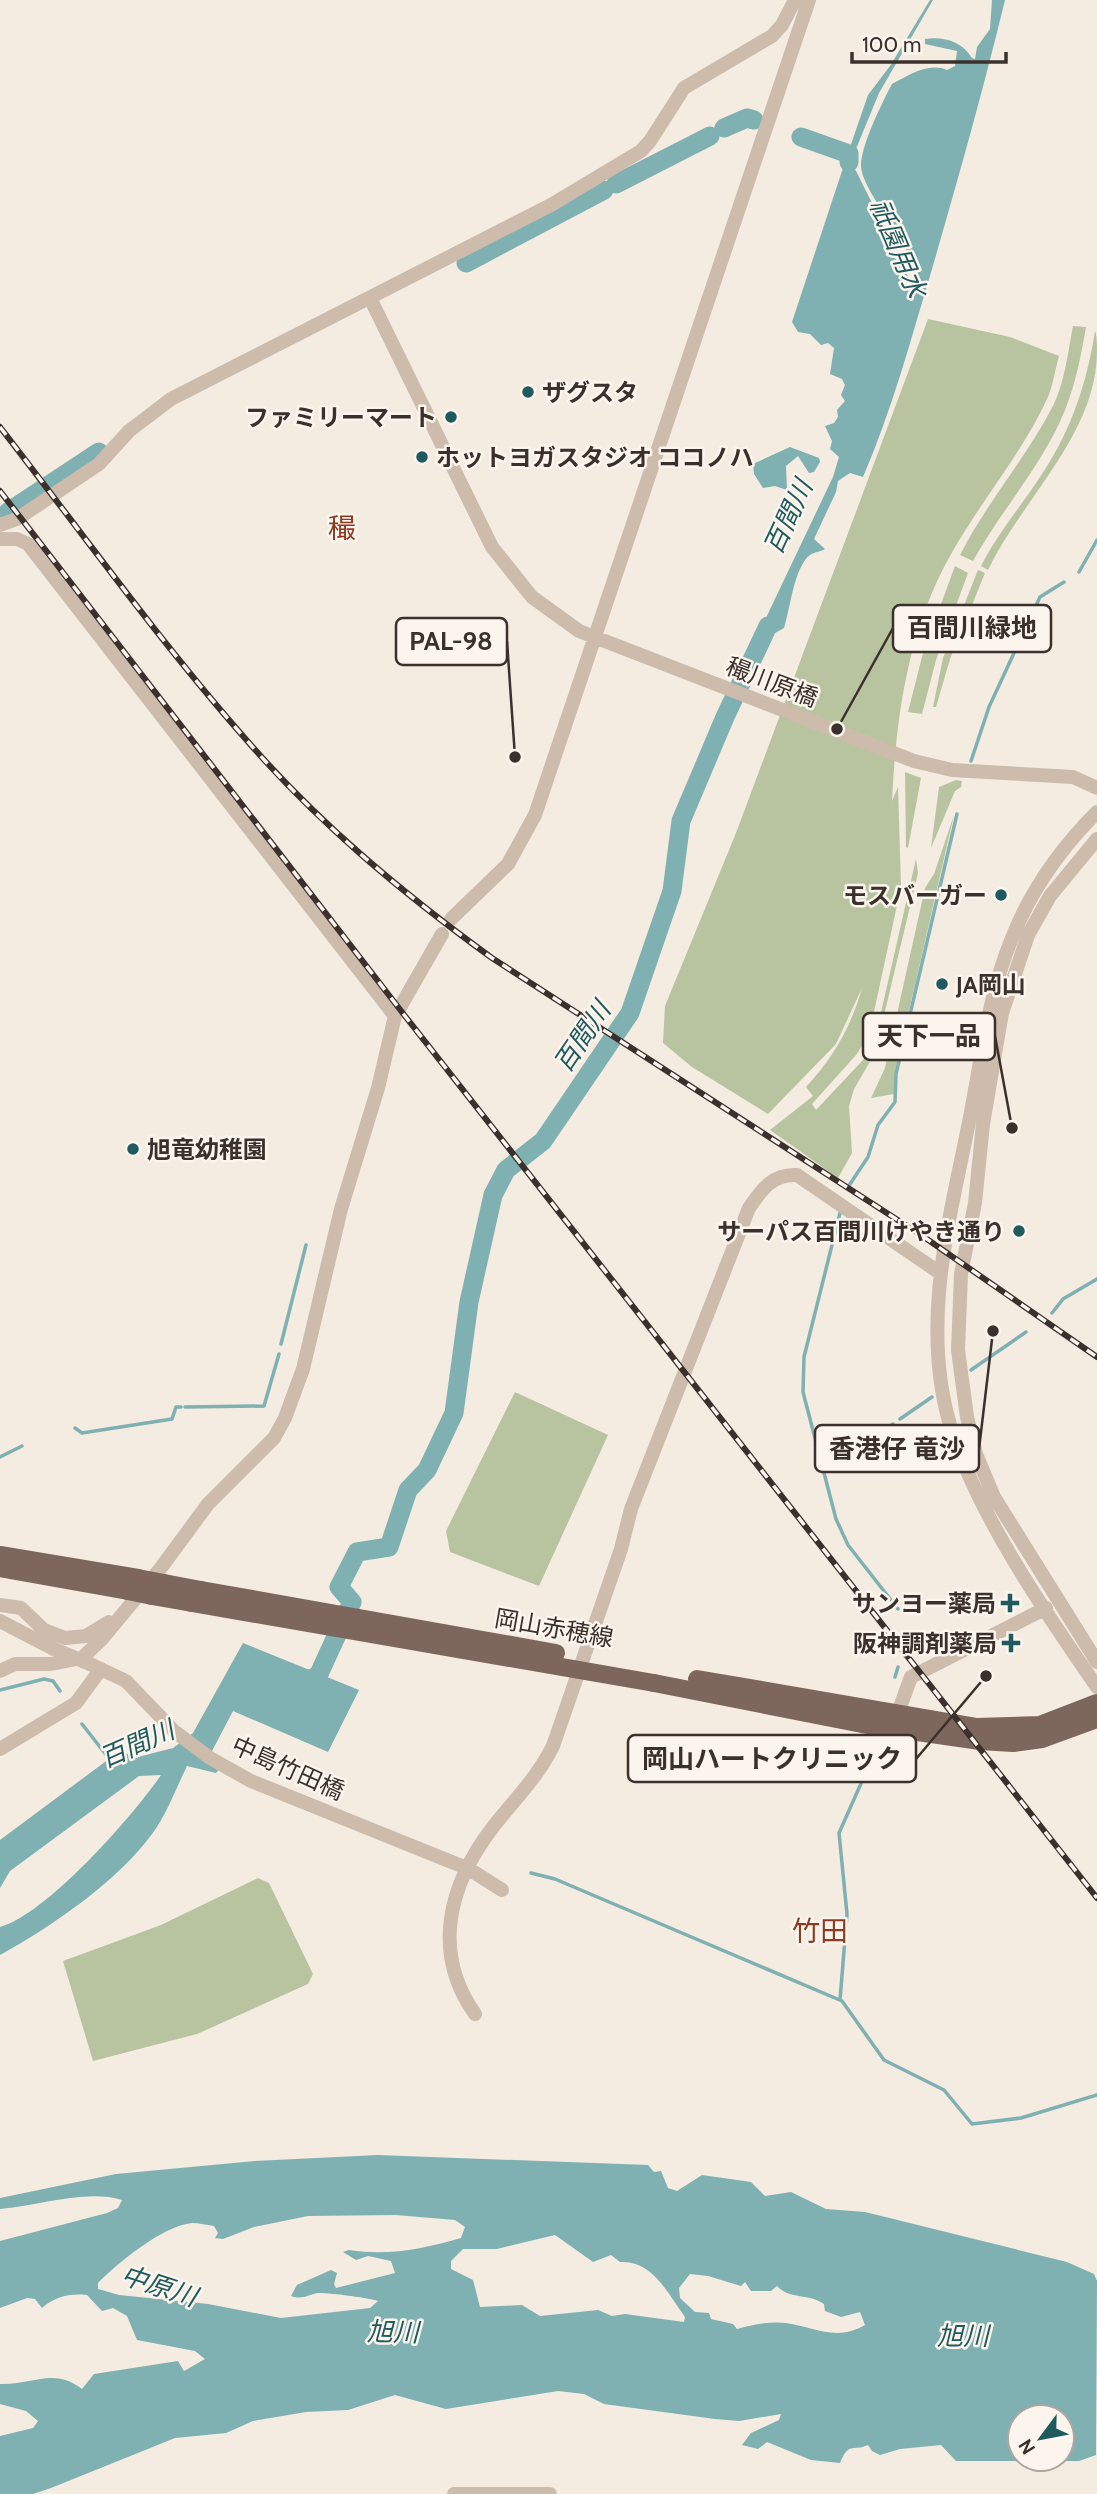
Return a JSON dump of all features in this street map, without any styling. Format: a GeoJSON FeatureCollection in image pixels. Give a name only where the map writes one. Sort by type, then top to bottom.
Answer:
{"type":"FeatureCollection","features":[{"type":"Feature","properties":{"kind":"main road","name":"岡山赤穂線"},"geometry":{"type":"LineString","coordinates":[[0,1555],[133,1585]]}},
{"type":"Feature","properties":{"kind":"main road","name":"岡山赤穂線"},"geometry":{"type":"LineString","coordinates":[[0,1568],[158,1589],[654,1677],[895,1721],[953,1738],[1013,1743],[1070,1731],[1097,1719]]}},
{"type":"Feature","properties":{"kind":"main road","name":"岡山赤穂線"},"geometry":{"type":"LineString","coordinates":[[895,1721],[1010,1728],[1040,1725],[1097,1703]]}},
{"type":"Feature","properties":{"kind":"street"},"geometry":{"type":"LineString","coordinates":[[0,525],[17,519],[99,464],[129,431],[172,400],[551,205],[641,151],[684,88],[772,36],[782,25],[795,0]]}},
{"type":"Feature","properties":{"kind":"street"},"geometry":{"type":"LineString","coordinates":[[451,919],[508,864],[528,832],[809,0]]}},
{"type":"Feature","properties":{"kind":"street","name":"穝川原橋"},"geometry":{"type":"LineString","coordinates":[[370,298],[385,324],[480,525],[504,566],[547,609],[595,638],[614,646],[914,761],[962,771],[1073,777],[1097,788]]}},
{"type":"Feature","properties":{"kind":"street"},"geometry":{"type":"LineString","coordinates":[[0,539],[16,539],[28,544],[394,1016]]}},
{"type":"Feature","properties":{"kind":"street"},"geometry":{"type":"LineString","coordinates":[[1097,812],[1052,863],[1016,929],[1002,964],[984,1028],[940,1273],[937,1348],[940,1378],[950,1424],[982,1503],[1097,1687]]}},
{"type":"Feature","properties":{"kind":"street"},"geometry":{"type":"LineString","coordinates":[[1097,839],[1050,896],[1028,935],[1002,1013],[983,1124],[975,1203],[961,1274],[958,1350],[967,1417],[976,1454],[994,1497],[1097,1662]]}},
{"type":"Feature","properties":{"kind":"street"},"geometry":{"type":"LineString","coordinates":[[0,1671],[15,1664],[51,1664],[82,1658],[125,1610],[208,1504],[274,1438],[285,1418],[303,1369],[341,1209],[378,1088],[394,1016],[442,934]]}},
{"type":"Feature","properties":{"kind":"street"},"geometry":{"type":"LineString","coordinates":[[475,2014],[454,1978],[448,1951],[453,1913],[469,1869],[492,1828],[539,1774],[553,1746],[618,1560],[636,1496],[749,1208],[760,1192],[783,1174],[797,1175],[940,1273]]}},
{"type":"Feature","properties":{"kind":"street"},"geometry":{"type":"LineString","coordinates":[[0,1605],[21,1608],[44,1630],[76,1639],[99,1631],[125,1610]]}},
{"type":"Feature","properties":{"kind":"street"},"geometry":{"type":"LineString","coordinates":[[895,1721],[911,1677],[1046,1608]]}},
{"type":"Feature","properties":{"kind":"street"},"geometry":{"type":"LineString","coordinates":[[0,1622],[95,1666],[76,1703],[0,1749]]}},
{"type":"Feature","properties":{"kind":"street","name":"中島竹田橋"},"geometry":{"type":"LineString","coordinates":[[95,1666],[126,1681],[174,1731],[210,1758],[251,1781],[469,1869],[502,1891]]}},
{"type":"Feature","properties":{"kind":"street"},"geometry":{"type":"LineString","coordinates":[[453,2494],[550,2494]]}},
{"type":"Feature","properties":{"kind":"green space"},"geometry":{"type":"Polygon","coordinates":[[[928,319],[1010,337],[1059,356],[1050,392],[1038,418],[950,556],[924,614],[914,644],[901,706],[892,801],[898,787],[901,887],[866,1040],[812,1104],[816,1110],[863,1060],[874,1043],[916,859],[918,873],[875,1053],[854,1089],[849,1106],[852,1153],[838,1178],[770,1130],[813,1096],[806,1087],[825,1065],[840,1041],[862,988],[836,1044],[768,1114],[692,1067],[663,1043],[665,1006],[736,833],[928,319]]]}},
{"type":"Feature","properties":{"kind":"green space"},"geometry":{"type":"Polygon","coordinates":[[[1073,326],[1086,327],[1065,410],[1045,450],[973,561],[960,555],[1054,404],[1064,376],[1073,326]]]}},
{"type":"Feature","properties":{"kind":"green space"},"geometry":{"type":"Polygon","coordinates":[[[1095,331],[1097,351],[1094,381],[1085,410],[1055,465],[1002,544],[988,570],[981,566],[988,553],[1044,471],[1063,438],[1083,386],[1095,331]]]}},
{"type":"Feature","properties":{"kind":"green space"},"geometry":{"type":"Polygon","coordinates":[[[955,566],[968,573],[936,660],[922,714],[908,712],[923,653],[955,566]]]}},
{"type":"Feature","properties":{"kind":"green space"},"geometry":{"type":"Polygon","coordinates":[[[978,570],[985,573],[950,659],[936,707],[933,707],[943,658],[978,570]]]}},
{"type":"Feature","properties":{"kind":"green space"},"geometry":{"type":"Polygon","coordinates":[[[905,772],[921,778],[908,848],[906,847],[905,772]]]}},
{"type":"Feature","properties":{"kind":"green space"},"geometry":{"type":"Polygon","coordinates":[[[956,780],[962,781],[961,787],[955,791],[931,848],[939,787],[956,780]]]}},
{"type":"Feature","properties":{"kind":"green space"},"geometry":{"type":"Polygon","coordinates":[[[954,815],[896,1067],[894,1094],[871,1098],[885,1068],[925,888],[934,874],[954,815]]]}},
{"type":"Feature","properties":{"kind":"green space"},"geometry":{"type":"Polygon","coordinates":[[[515,1392],[608,1435],[539,1586],[450,1552],[446,1531],[515,1392]]]}},
{"type":"Feature","properties":{"kind":"green space"},"geometry":{"type":"Polygon","coordinates":[[[258,1878],[269,1883],[313,1974],[308,1984],[197,2034],[93,2061],[63,1961],[161,1925],[258,1878]]]}},
{"type":"Feature","properties":{"kind":"water"},"geometry":{"type":"Polygon","coordinates":[[[930,0],[933,0],[879,93],[851,161],[895,249],[895,258],[913,283],[913,270],[908,255],[864,178],[861,166],[864,147],[892,84],[926,69],[947,70],[955,66],[957,51],[925,44],[925,39],[951,41],[963,47],[975,59],[977,47],[990,29],[992,0],[1005,0],[942,235],[883,426],[863,477],[850,473],[838,481],[836,492],[814,539],[825,549],[812,554],[805,561],[796,579],[784,628],[768,637],[761,650],[754,643],[833,477],[839,457],[830,449],[832,441],[825,426],[834,423],[838,417],[837,410],[845,401],[841,395],[845,385],[842,379],[830,374],[834,348],[828,343],[821,345],[810,334],[798,332],[792,322],[846,159],[833,153],[835,146],[849,150],[868,95],[890,66],[930,0]]]}},
{"type":"Feature","properties":{"kind":"water"},"geometry":{"type":"Polygon","coordinates":[[[790,447],[819,458],[820,462],[814,472],[809,473],[798,456],[786,466],[787,490],[775,486],[763,488],[754,474],[753,464],[790,447]]]}},
{"type":"Feature","properties":{"kind":"water"},"geometry":{"type":"Polygon","coordinates":[[[243,1643],[359,1690],[328,1752],[233,1711],[212,1751],[220,1768],[216,1773],[187,1766],[167,1809],[138,1852],[102,1886],[62,1917],[0,1955],[0,1927],[41,1904],[88,1862],[161,1775],[139,1776],[10,1871],[0,1888],[0,1840],[121,1750],[134,1758],[173,1748],[193,1733],[243,1643]]]}},
{"type":"Feature","properties":{"kind":"water","name":"旭川"},"geometry":{"type":"Polygon","coordinates":[[[378,2155],[648,2165],[654,2172],[661,2171],[668,2188],[677,2191],[702,2175],[751,2182],[765,2196],[791,2192],[826,2209],[865,2212],[1067,2262],[1094,2274],[1097,2281],[1096,2455],[1076,2461],[1076,2403],[1006,2403],[1006,2461],[956,2461],[941,2445],[900,2449],[880,2455],[868,2445],[849,2449],[840,2463],[811,2460],[767,2442],[758,2449],[742,2445],[751,2433],[779,2420],[781,2414],[739,2421],[715,2419],[604,2404],[584,2394],[558,2391],[446,2409],[395,2395],[348,2410],[306,2412],[253,2421],[226,2433],[175,2438],[33,2494],[0,2494],[0,2436],[33,2428],[38,2421],[26,2411],[0,2404],[0,2384],[52,2378],[62,2379],[82,2389],[94,2374],[178,2361],[184,2371],[205,2359],[195,2351],[137,2340],[127,2316],[113,2308],[102,2311],[87,2295],[63,2297],[42,2308],[35,2299],[27,2298],[0,2308],[0,2241],[107,2213],[118,2208],[122,2200],[77,2197],[0,2209],[0,2198],[116,2174],[255,2161],[378,2155]],[[396,2215],[308,2216],[254,2227],[223,2239],[215,2238],[218,2233],[214,2226],[192,2223],[154,2238],[98,2283],[98,2289],[119,2295],[208,2304],[281,2318],[370,2308],[378,2301],[322,2293],[291,2296],[297,2285],[331,2270],[337,2273],[334,2284],[336,2288],[395,2273],[391,2261],[368,2256],[356,2260],[343,2252],[392,2252],[419,2248],[461,2238],[465,2227],[455,2220],[396,2215]],[[555,2235],[497,2249],[463,2249],[451,2261],[451,2269],[473,2280],[480,2307],[522,2305],[540,2316],[598,2310],[612,2316],[625,2314],[684,2322],[685,2317],[651,2272],[632,2263],[620,2262],[611,2255],[593,2262],[555,2235]],[[690,2274],[679,2288],[680,2298],[695,2312],[709,2313],[711,2319],[733,2324],[737,2329],[780,2323],[835,2333],[865,2325],[860,2312],[841,2317],[825,2311],[824,2304],[818,2301],[788,2293],[777,2286],[771,2291],[751,2291],[745,2282],[741,2286],[708,2276],[690,2274]]]}},
{"type":"Feature","properties":{"kind":"waterway","name":"祇園用水"},"geometry":{"type":"LineString","coordinates":[[724,128],[747,118],[754,120]]}},
{"type":"Feature","properties":{"kind":"waterway","name":"祇園用水"},"geometry":{"type":"LineString","coordinates":[[616,184],[710,136]]}},
{"type":"Feature","properties":{"kind":"waterway","name":"祇園用水"},"geometry":{"type":"LineString","coordinates":[[801,137],[849,154],[849,162]]}},
{"type":"Feature","properties":{"kind":"waterway","name":"祇園用水"},"geometry":{"type":"LineString","coordinates":[[466,263],[604,190]]}},
{"type":"Feature","properties":{"kind":"waterway","name":"祇園用水"},"geometry":{"type":"LineString","coordinates":[[8,512],[99,452]]}},
{"type":"Feature","properties":{"kind":"waterway"},"geometry":{"type":"LineString","coordinates":[[1079,572],[1097,540]]}},
{"type":"Feature","properties":{"kind":"waterway"},"geometry":{"type":"LineString","coordinates":[[971,761],[989,707],[1040,597],[1064,582]]}},
{"type":"Feature","properties":{"kind":"waterway","name":"百間川"},"geometry":{"type":"LineString","coordinates":[[297,1684],[318,1676],[352,1602],[339,1587],[357,1552],[389,1547],[408,1490],[427,1470],[454,1413],[469,1302],[493,1195],[506,1170],[543,1141],[630,1013],[672,891],[681,821],[725,717],[768,626]]}},
{"type":"Feature","properties":{"kind":"waterway"},"geometry":{"type":"LineString","coordinates":[[850,1184],[868,1157],[878,1125],[895,1102],[896,1074],[957,814]]}},
{"type":"Feature","properties":{"kind":"waterway"},"geometry":{"type":"LineString","coordinates":[[840,1213],[804,1357],[803,1392],[836,1519],[848,1545],[898,1609]]}},
{"type":"Feature","properties":{"kind":"waterway"},"geometry":{"type":"LineString","coordinates":[[281,1344],[306,1245]]}},
{"type":"Feature","properties":{"kind":"waterway"},"geometry":{"type":"LineString","coordinates":[[1052,1313],[1063,1299],[1097,1279]]}},
{"type":"Feature","properties":{"kind":"waterway"},"geometry":{"type":"LineString","coordinates":[[971,1370],[1026,1332]]}},
{"type":"Feature","properties":{"kind":"waterway"},"geometry":{"type":"LineString","coordinates":[[185,1407],[264,1406],[279,1354]]}},
{"type":"Feature","properties":{"kind":"waterway"},"geometry":{"type":"LineString","coordinates":[[900,1419],[932,1397]]}},
{"type":"Feature","properties":{"kind":"waterway"},"geometry":{"type":"LineString","coordinates":[[75,1428],[82,1433],[172,1419],[176,1407],[181,1407]]}},
{"type":"Feature","properties":{"kind":"waterway"},"geometry":{"type":"LineString","coordinates":[[825,1471],[893,1424]]}},
{"type":"Feature","properties":{"kind":"waterway"},"geometry":{"type":"LineString","coordinates":[[0,1457],[22,1446]]}},
{"type":"Feature","properties":{"kind":"waterway"},"geometry":{"type":"LineString","coordinates":[[895,1677],[898,1667]]}},
{"type":"Feature","properties":{"kind":"waterway"},"geometry":{"type":"LineString","coordinates":[[0,1690],[44,1679],[53,1681],[60,1691]]}},
{"type":"Feature","properties":{"kind":"waterway"},"geometry":{"type":"LineString","coordinates":[[82,1724],[111,1761]]}},
{"type":"Feature","properties":{"kind":"waterway"},"geometry":{"type":"LineString","coordinates":[[840,2000],[847,1914],[839,1833],[863,1779]]}},
{"type":"Feature","properties":{"kind":"waterway"},"geometry":{"type":"LineString","coordinates":[[531,1873],[555,1879],[842,2001],[884,2060],[944,2090],[972,2124],[1021,2118],[1097,2095]]}},
{"type":"Feature","properties":{"kind":"railway"},"geometry":{"type":"LineString","coordinates":[[0,427],[211,699],[300,797],[392,881],[492,958],[924,1237],[1097,1357]]}},
{"type":"Feature","properties":{"kind":"railway"},"geometry":{"type":"LineString","coordinates":[[0,491],[405,1016],[1097,1898]]}},
{"type":"Feature","properties":{"kind":"place","name":"ザグスタ"},"geometry":{"type":"Point","coordinates":[528,392]}},
{"type":"Feature","properties":{"kind":"place","name":"ファミリーマート"},"geometry":{"type":"Point","coordinates":[451,417]}},
{"type":"Feature","properties":{"kind":"place","name":"ホットヨガスタジオ ココノハ"},"geometry":{"type":"Point","coordinates":[422,457]}},
{"type":"Feature","properties":{"kind":"place","name":"百間川緑地"},"geometry":{"type":"Point","coordinates":[837,729]}},
{"type":"Feature","properties":{"kind":"place","name":"PAL-98"},"geometry":{"type":"Point","coordinates":[515,757]}},
{"type":"Feature","properties":{"kind":"place","name":"モスバーガー"},"geometry":{"type":"Point","coordinates":[1001,895]}},
{"type":"Feature","properties":{"kind":"place","name":"JA岡山"},"geometry":{"type":"Point","coordinates":[942,984]}},
{"type":"Feature","properties":{"kind":"place","name":"天下一品"},"geometry":{"type":"Point","coordinates":[1012,1128]}},
{"type":"Feature","properties":{"kind":"place","name":"旭竜幼稚園"},"geometry":{"type":"Point","coordinates":[133,1149]}},
{"type":"Feature","properties":{"kind":"place","name":"サーパス百間川けやき通り"},"geometry":{"type":"Point","coordinates":[1019,1231]}},
{"type":"Feature","properties":{"kind":"place","name":"香港仔 竜沙"},"geometry":{"type":"Point","coordinates":[993,1331]}},
{"type":"Feature","properties":{"kind":"place","name":"サンヨー薬局"},"geometry":{"type":"Point","coordinates":[1010,1603]}},
{"type":"Feature","properties":{"kind":"place","name":"阪神調剤薬局"},"geometry":{"type":"Point","coordinates":[1011,1643]}},
{"type":"Feature","properties":{"kind":"place","name":"岡山ハートクリニック"},"geometry":{"type":"Point","coordinates":[986,1676]}},
{"type":"Feature","properties":{"kind":"district","name":"穝"},"geometry":{"type":"Point","coordinates":[342,528]}},
{"type":"Feature","properties":{"kind":"district","name":"竹田"},"geometry":{"type":"Point","coordinates":[820,1931]}},
{"type":"Feature","properties":{"kind":"water label","name":"中原川"},"geometry":{"type":"Point","coordinates":[159,2286]}}]}
